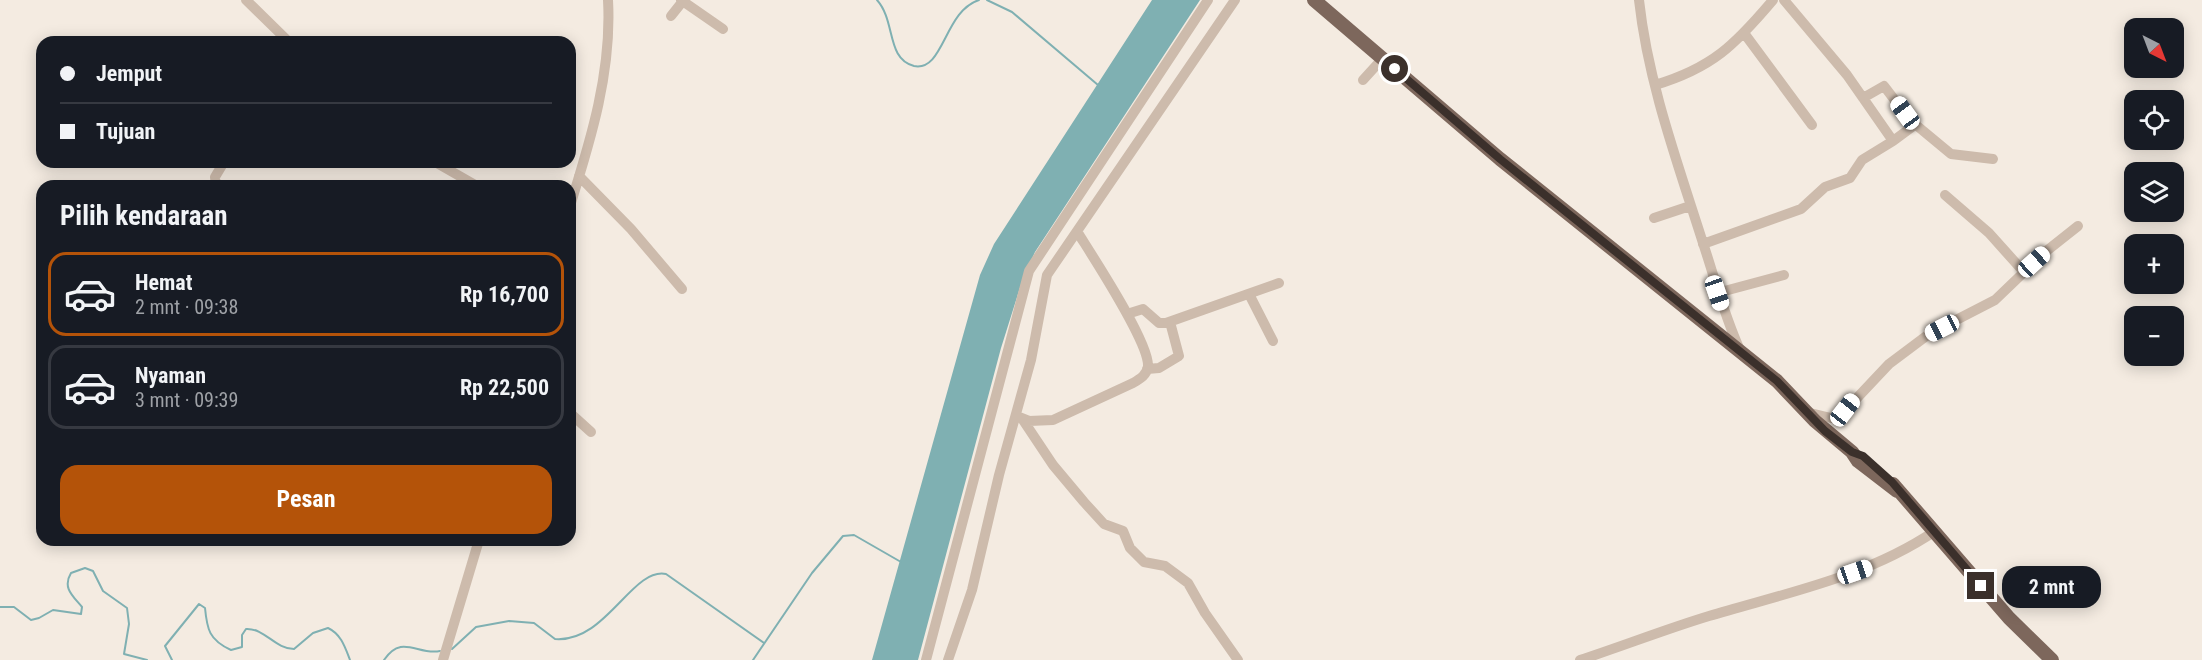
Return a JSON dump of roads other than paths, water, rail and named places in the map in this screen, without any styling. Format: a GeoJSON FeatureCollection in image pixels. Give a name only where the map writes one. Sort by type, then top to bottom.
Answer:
{"type":"FeatureCollection","features":[{"type":"Feature","properties":{"kind":"main road"},"geometry":{"type":"LineString","coordinates":[[1322,2],[1500,159],[1777,381],[1805,412],[1892,487],[1935,531],[2009,618],[2052,660]]}},
{"type":"Feature","properties":{"kind":"street"},"geometry":{"type":"LineString","coordinates":[[246,0],[283,36]]}},
{"type":"Feature","properties":{"kind":"street"},"geometry":{"type":"LineString","coordinates":[[576,186],[607,62],[608,0]]}},
{"type":"Feature","properties":{"kind":"street"},"geometry":{"type":"LineString","coordinates":[[671,16],[682,0],[723,28]]}},
{"type":"Feature","properties":{"kind":"street"},"geometry":{"type":"LineString","coordinates":[[926,660],[1029,271],[1208,0]]}},
{"type":"Feature","properties":{"kind":"street"},"geometry":{"type":"LineString","coordinates":[[948,660],[972,590],[999,475],[1019,418],[1047,275],[1078,233],[1235,0]]}},
{"type":"Feature","properties":{"kind":"street"},"geometry":{"type":"LineString","coordinates":[[1639,0],[1655,85],[1717,293],[1740,351]]}},
{"type":"Feature","properties":{"kind":"street"},"geometry":{"type":"LineString","coordinates":[[1655,85],[1706,66],[1744,33],[1773,0]]}},
{"type":"Feature","properties":{"kind":"street"},"geometry":{"type":"LineString","coordinates":[[1784,0],[1847,75],[1893,141]]}},
{"type":"Feature","properties":{"kind":"street"},"geometry":{"type":"LineString","coordinates":[[1744,33],[1812,125]]}},
{"type":"Feature","properties":{"kind":"street"},"geometry":{"type":"LineString","coordinates":[[1363,80],[1383,58]]}},
{"type":"Feature","properties":{"kind":"street"},"geometry":{"type":"LineString","coordinates":[[1863,98],[1884,86],[1916,124],[1951,154],[1993,159]]}},
{"type":"Feature","properties":{"kind":"street"},"geometry":{"type":"LineString","coordinates":[[1703,244],[1801,209],[1826,187],[1850,177],[1862,160],[1916,124]]}},
{"type":"Feature","properties":{"kind":"street"},"geometry":{"type":"LineString","coordinates":[[446,168],[466,180]]}},
{"type":"Feature","properties":{"kind":"street"},"geometry":{"type":"LineString","coordinates":[[579,176],[631,229],[682,289]]}},
{"type":"Feature","properties":{"kind":"street"},"geometry":{"type":"LineString","coordinates":[[1946,195],[1989,234],[2023,272]]}},
{"type":"Feature","properties":{"kind":"street"},"geometry":{"type":"LineString","coordinates":[[1654,218],[1690,206]]}},
{"type":"Feature","properties":{"kind":"street"},"geometry":{"type":"LineString","coordinates":[[1805,412],[1831,418],[1840,416],[1889,364],[1929,334],[1984,307],[2078,226]]}},
{"type":"Feature","properties":{"kind":"street"},"geometry":{"type":"LineString","coordinates":[[1019,418],[1046,421],[1060,417],[1133,383],[1144,376],[1147,369],[1147,358],[1127,314],[1078,233]]}},
{"type":"Feature","properties":{"kind":"street"},"geometry":{"type":"LineString","coordinates":[[1717,293],[1784,275]]}},
{"type":"Feature","properties":{"kind":"street"},"geometry":{"type":"LineString","coordinates":[[1127,314],[1143,309],[1159,323],[1170,322],[1279,283]]}},
{"type":"Feature","properties":{"kind":"street"},"geometry":{"type":"LineString","coordinates":[[1249,294],[1273,341]]}},
{"type":"Feature","properties":{"kind":"street"},"geometry":{"type":"LineString","coordinates":[[1147,369],[1159,368],[1179,356],[1170,322]]}},
{"type":"Feature","properties":{"kind":"street"},"geometry":{"type":"LineString","coordinates":[[576,418],[591,432]]}},
{"type":"Feature","properties":{"kind":"street"},"geometry":{"type":"LineString","coordinates":[[1019,418],[1059,474],[1104,524],[1123,531],[1130,548],[1144,562],[1165,566],[1188,583],[1205,614],[1239,660]]}},
{"type":"Feature","properties":{"kind":"street"},"geometry":{"type":"LineString","coordinates":[[1580,660],[1706,617],[1871,567],[1902,553],[1935,531]]}},
{"type":"Feature","properties":{"kind":"street"},"geometry":{"type":"LineString","coordinates":[[443,660],[477,546]]}},
{"type":"Feature","properties":{"kind":"water"},"geometry":{"type":"Polygon","coordinates":[[[1152,0],[1200,0],[1035,252],[1023,278],[1001,348],[918,660],[872,660],[980,275],[994,244],[1152,0]]]}},
{"type":"Feature","properties":{"kind":"waterway"},"geometry":{"type":"LineString","coordinates":[[877,0],[887,18],[899,56],[914,66],[924,65],[932,60],[958,16],[967,6],[979,0]]}},
{"type":"Feature","properties":{"kind":"waterway"},"geometry":{"type":"LineString","coordinates":[[987,0],[1012,12],[1098,85]]}},
{"type":"Feature","properties":{"kind":"waterway"},"geometry":{"type":"LineString","coordinates":[[753,660],[812,573],[843,536],[854,535],[901,562]]}},
{"type":"Feature","properties":{"kind":"waterway"},"geometry":{"type":"LineString","coordinates":[[0,607],[14,607],[31,620],[53,610],[81,614],[82,607],[70,592],[68,583],[71,573],[85,568],[93,571],[103,591],[127,608],[129,624],[124,654],[147,660]]}},
{"type":"Feature","properties":{"kind":"waterway"},"geometry":{"type":"LineString","coordinates":[[452,649],[476,627],[509,621],[534,623],[555,639],[573,637],[589,630],[604,618],[641,582],[654,575],[666,574],[764,643]]}},
{"type":"Feature","properties":{"kind":"waterway"},"geometry":{"type":"LineString","coordinates":[[172,660],[165,646],[199,604],[205,608],[210,633],[218,642],[231,650],[242,647],[242,635],[246,629],[259,632],[281,646],[294,649],[313,633],[328,628],[339,637],[350,660]]}},
{"type":"Feature","properties":{"kind":"waterway"},"geometry":{"type":"LineString","coordinates":[[384,660],[397,648],[410,647],[424,651],[440,651]]}}]}
